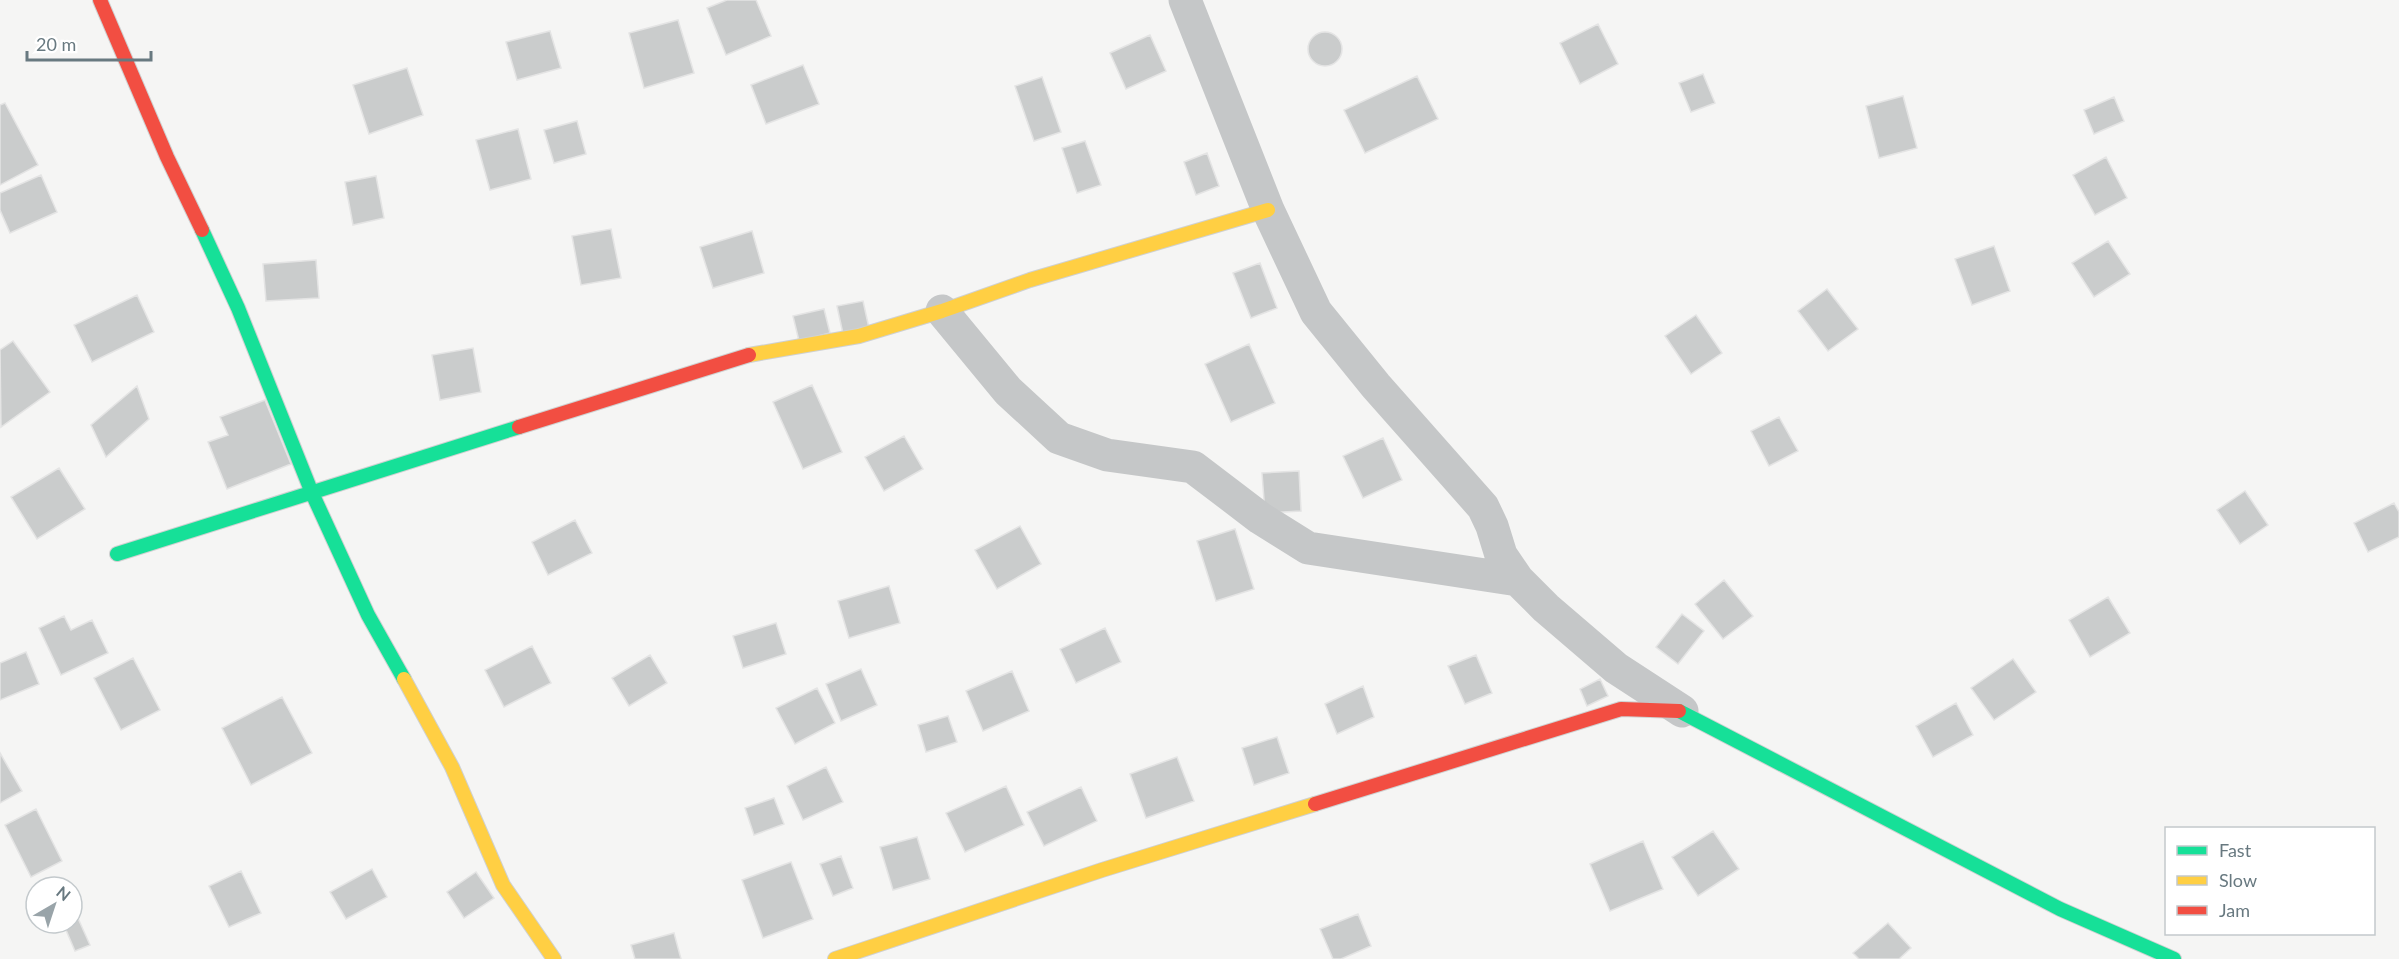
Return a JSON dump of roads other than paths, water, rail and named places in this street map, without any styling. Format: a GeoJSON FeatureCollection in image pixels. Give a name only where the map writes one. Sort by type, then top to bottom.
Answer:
{"type":"FeatureCollection","features":[{"type":"Feature","properties":{"kind":"street"},"geometry":{"type":"LineString","coordinates":[[99,0],[167,157],[238,308],[312,493],[368,615],[452,767],[503,885],[554,959]]}},
{"type":"Feature","properties":{"kind":"street"},"geometry":{"type":"LineString","coordinates":[[1185,0],[1268,210],[1316,312],[1376,386],[1483,507],[1502,555],[1518,580],[1546,608],[1616,668],[1682,711],[2060,909],[2174,959]]}},
{"type":"Feature","properties":{"kind":"street"},"geometry":{"type":"LineString","coordinates":[[117,554],[761,351],[859,336],[942,311],[1029,280],[1268,210]]}},
{"type":"Feature","properties":{"kind":"street"},"geometry":{"type":"LineString","coordinates":[[942,311],[1008,391],[1059,438],[1107,455],[1193,467],[1260,518],[1308,548],[1518,580]]}},
{"type":"Feature","properties":{"kind":"street"},"geometry":{"type":"LineString","coordinates":[[835,959],[1102,870],[1621,709],[1682,711]]}}]}
